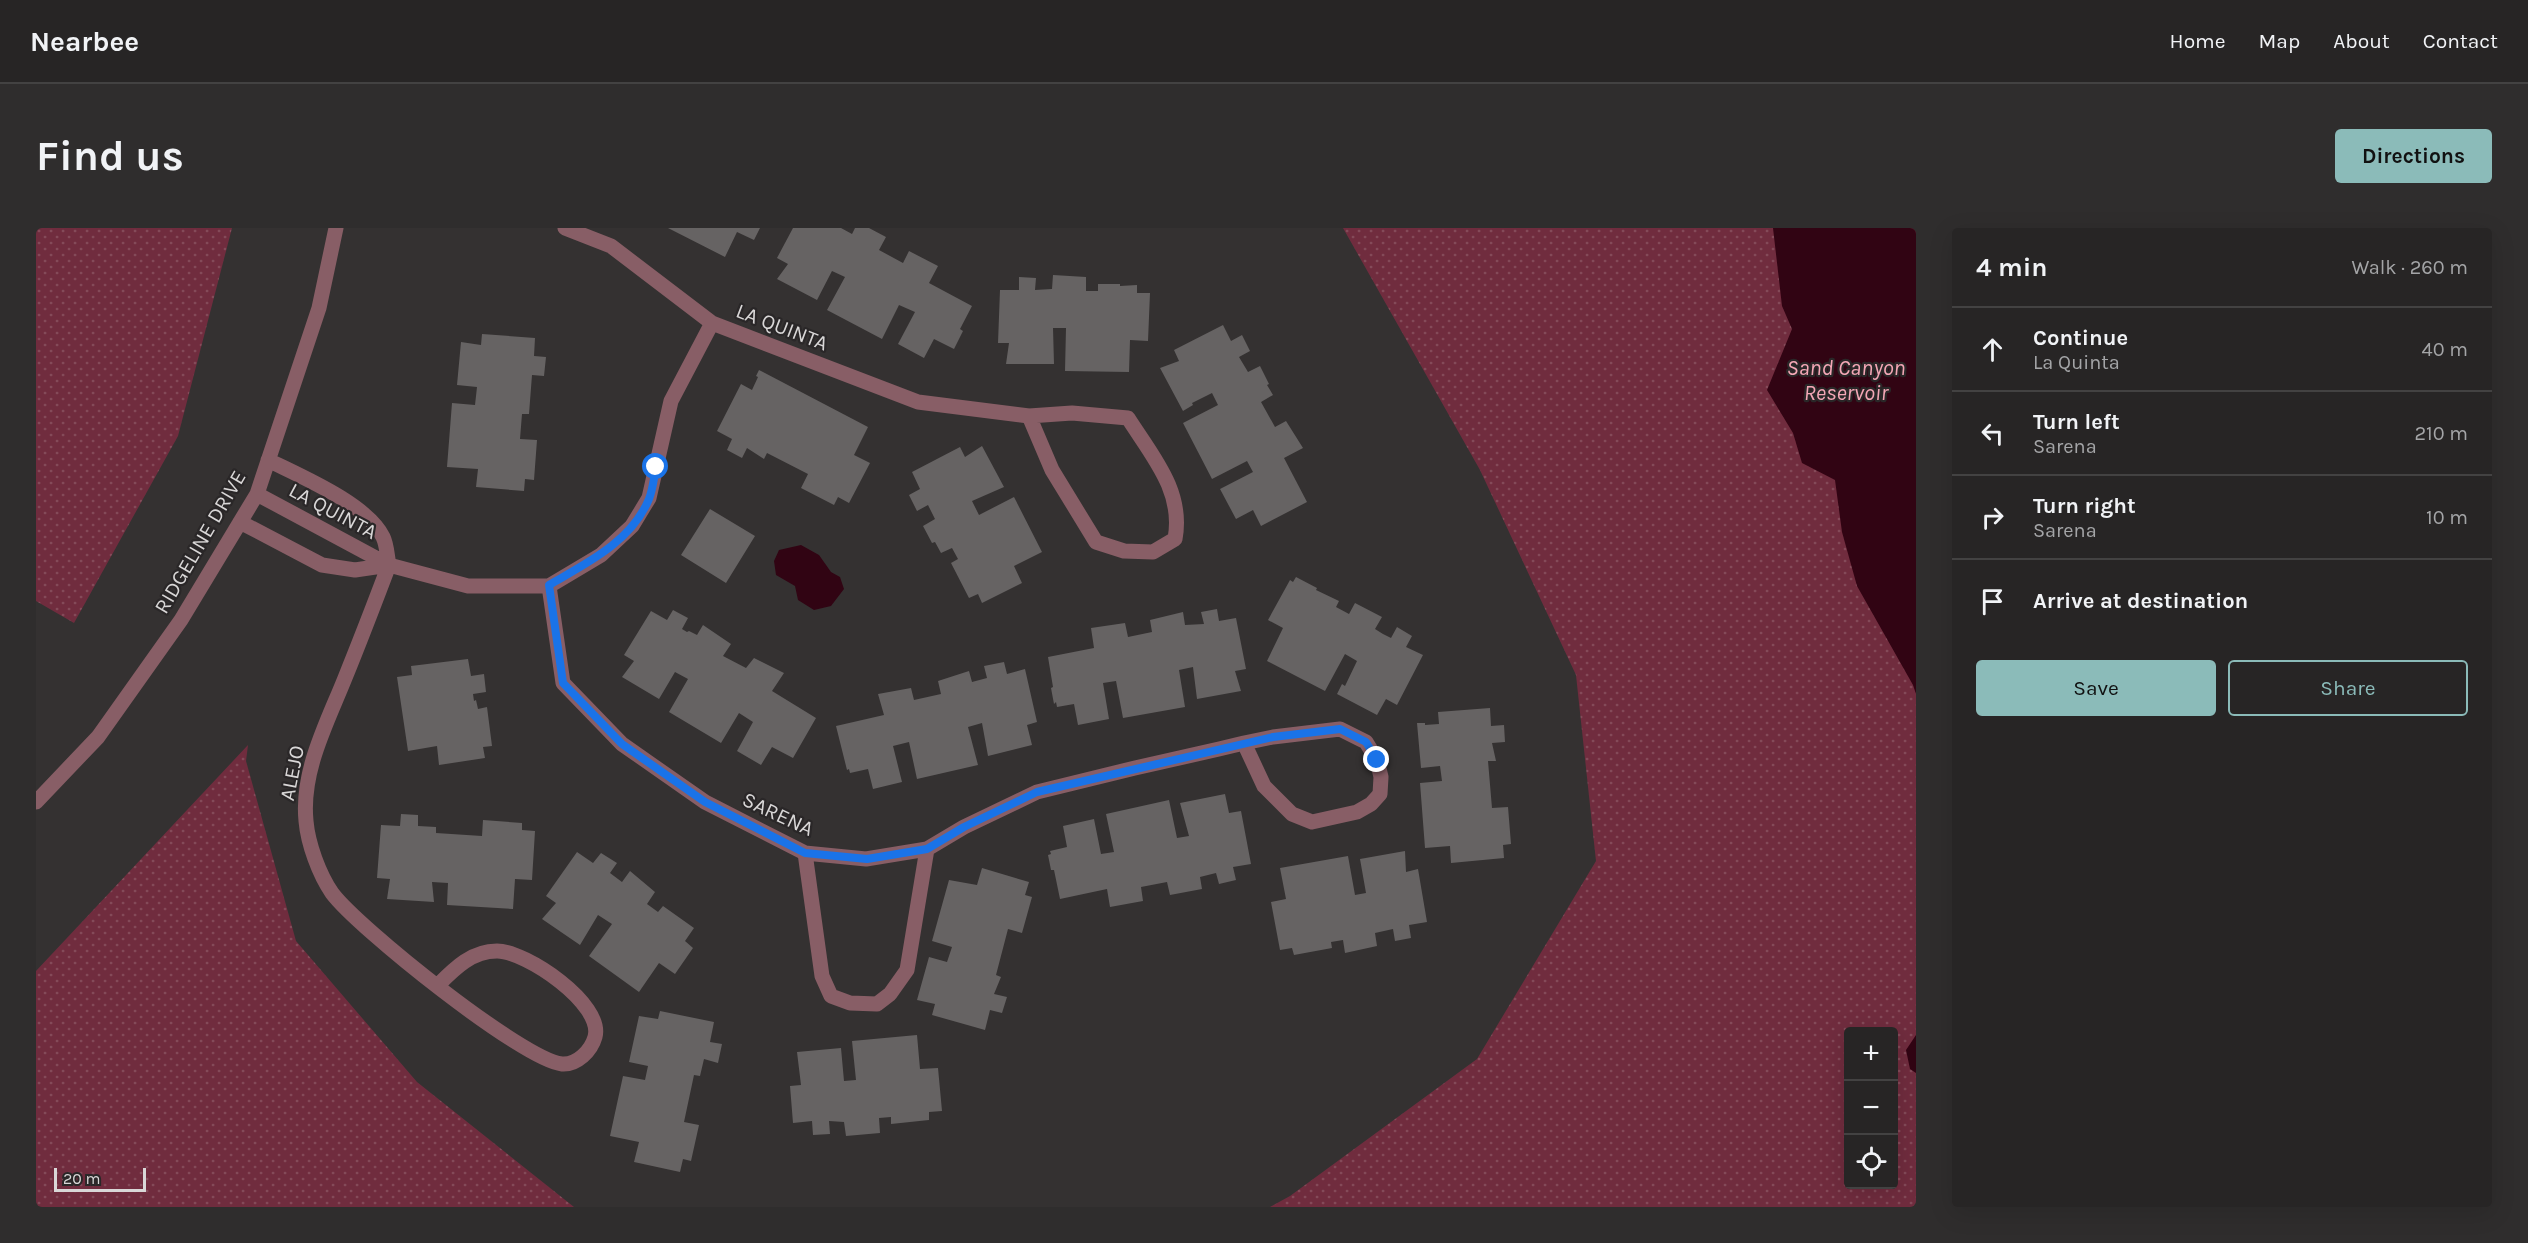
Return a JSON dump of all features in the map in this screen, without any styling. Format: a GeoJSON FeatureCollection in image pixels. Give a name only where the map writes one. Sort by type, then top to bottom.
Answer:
{"type":"FeatureCollection","features":[{"type":"Feature","properties":{"kind":"street","name":"RIDGELINE DRIVE"},"geometry":{"type":"LineString","coordinates":[[36,802],[98,737],[181,620],[257,494],[319,308],[336,228]]}},
{"type":"Feature","properties":{"kind":"street"},"geometry":{"type":"LineString","coordinates":[[565,228],[611,246],[711,322]]}},
{"type":"Feature","properties":{"kind":"street","name":"LA QUINTA"},"geometry":{"type":"LineString","coordinates":[[257,494],[389,564],[468,586],[549,585],[601,555],[632,526],[649,498],[671,401],[711,322],[918,402],[1029,416],[1072,413],[1128,418],[1170,484],[1178,523],[1174,539],[1153,552],[1124,550],[1096,542],[1052,470],[1029,416]]}},
{"type":"Feature","properties":{"kind":"street","name":"LA QUINTA"},"geometry":{"type":"LineString","coordinates":[[268,460],[312,481],[362,512],[383,537],[389,564]]}},
{"type":"Feature","properties":{"kind":"street","name":"LA QUINTA"},"geometry":{"type":"LineString","coordinates":[[240,522],[322,565],[355,570],[389,564]]}},
{"type":"Feature","properties":{"kind":"street","name":"ALEJO"},"geometry":{"type":"LineString","coordinates":[[389,564],[314,757],[307,790],[306,822],[322,876],[342,906],[437,986],[547,1061],[565,1065],[577,1061],[586,1053],[595,1037],[595,1026],[591,1013],[573,991],[513,953],[496,951],[477,955],[459,963],[437,986]]}},
{"type":"Feature","properties":{"kind":"street","name":"SARENA"},"geometry":{"type":"LineString","coordinates":[[549,585],[563,683],[622,744],[705,802],[805,853],[867,859],[927,849],[964,827],[1037,792],[1244,743],[1340,729],[1366,742],[1377,760],[1381,777],[1380,794],[1371,804],[1357,812],[1312,822],[1292,814],[1264,786],[1244,743]]}},
{"type":"Feature","properties":{"kind":"street"},"geometry":{"type":"LineString","coordinates":[[805,853],[822,976],[831,996],[850,1003],[877,1004],[890,994],[908,970],[927,849]]}},
{"type":"Feature","properties":{"kind":"shaded area"},"geometry":{"type":"Polygon","coordinates":[[[36,228],[232,228],[178,436],[74,623],[36,601],[36,228]]]}},
{"type":"Feature","properties":{"kind":"shaded area"},"geometry":{"type":"Polygon","coordinates":[[[1343,228],[1916,228],[1916,1207],[1270,1207],[1290,1196],[1477,1059],[1596,861],[1576,675],[1480,470],[1343,228]]]}},
{"type":"Feature","properties":{"kind":"shaded area"},"geometry":{"type":"Polygon","coordinates":[[[248,745],[246,761],[296,941],[417,1082],[574,1207],[36,1207],[36,971],[248,745]]]}},
{"type":"Feature","properties":{"kind":"water","name":"Sand Canyon Reservoir"},"geometry":{"type":"Polygon","coordinates":[[[1773,228],[1916,228],[1916,694],[1857,586],[1842,532],[1835,480],[1802,463],[1793,433],[1767,390],[1792,329],[1782,306],[1773,228]]]}},
{"type":"Feature","properties":{"kind":"water"},"geometry":{"type":"Polygon","coordinates":[[[801,545],[819,555],[831,572],[840,577],[844,589],[831,606],[814,610],[798,600],[795,586],[776,575],[774,561],[779,550],[801,545]]]}},
{"type":"Feature","properties":{"kind":"water"},"geometry":{"type":"Polygon","coordinates":[[[1916,1035],[1916,1073],[1910,1069],[1906,1050],[1916,1035]]]}},
{"type":"Feature","properties":{"kind":"building"},"geometry":{"type":"Polygon","coordinates":[[[668,228],[760,228],[754,240],[737,232],[725,257],[668,228]]]}},
{"type":"Feature","properties":{"kind":"building"},"geometry":{"type":"Polygon","coordinates":[[[793,228],[841,228],[852,234],[855,228],[869,228],[886,237],[879,250],[903,263],[909,251],[938,266],[929,283],[972,306],[960,329],[963,331],[954,349],[934,339],[924,358],[898,344],[915,312],[899,305],[882,339],[827,310],[845,277],[832,271],[817,300],[777,279],[788,264],[777,258],[793,228]]]}},
{"type":"Feature","properties":{"kind":"building"},"geometry":{"type":"Polygon","coordinates":[[[1053,275],[1086,277],[1086,291],[1098,291],[1098,284],[1120,284],[1120,286],[1137,285],[1137,293],[1150,293],[1148,341],[1130,340],[1129,372],[1065,371],[1066,328],[1053,328],[1054,364],[1006,364],[1009,343],[998,343],[1000,290],[1019,290],[1019,277],[1036,278],[1035,290],[1052,289],[1053,275]]]}},
{"type":"Feature","properties":{"kind":"building"},"geometry":{"type":"Polygon","coordinates":[[[1223,325],[1231,341],[1242,335],[1250,351],[1239,357],[1248,372],[1260,366],[1273,395],[1261,402],[1275,427],[1286,421],[1303,448],[1284,458],[1307,502],[1261,526],[1253,510],[1236,519],[1220,489],[1253,472],[1247,461],[1212,479],[1183,423],[1218,405],[1212,393],[1192,403],[1193,405],[1183,411],[1160,368],[1179,361],[1174,350],[1223,325]]]}},
{"type":"Feature","properties":{"kind":"building"},"geometry":{"type":"Polygon","coordinates":[[[482,334],[535,338],[534,356],[546,357],[544,376],[532,375],[529,414],[522,414],[520,439],[537,440],[534,480],[525,479],[524,491],[476,487],[478,469],[447,467],[452,403],[475,405],[477,387],[457,385],[461,342],[481,345],[482,334]]]}},
{"type":"Feature","properties":{"kind":"building"},"geometry":{"type":"Polygon","coordinates":[[[759,370],[868,427],[854,455],[870,463],[849,503],[838,497],[834,505],[801,488],[808,474],[767,453],[764,459],[747,448],[742,458],[727,450],[732,439],[717,431],[741,384],[752,390],[759,370]]]}},
{"type":"Feature","properties":{"kind":"building"},"geometry":{"type":"Polygon","coordinates":[[[982,446],[1004,487],[972,501],[979,515],[1014,497],[1042,552],[1014,566],[1022,583],[982,603],[978,594],[969,598],[951,563],[958,559],[952,548],[941,553],[935,542],[932,543],[923,526],[935,519],[928,505],[917,511],[909,495],[920,489],[912,472],[960,447],[965,457],[982,446]]]}},
{"type":"Feature","properties":{"kind":"building"},"geometry":{"type":"Polygon","coordinates":[[[710,509],[755,536],[726,583],[681,555],[710,509]]]}},
{"type":"Feature","properties":{"kind":"building"},"geometry":{"type":"Polygon","coordinates":[[[1296,577],[1339,601],[1336,607],[1349,614],[1355,603],[1382,617],[1375,629],[1383,634],[1391,638],[1397,627],[1412,636],[1406,647],[1423,655],[1397,705],[1386,699],[1377,715],[1337,694],[1342,684],[1345,686],[1357,661],[1345,654],[1325,691],[1267,661],[1283,628],[1268,620],[1290,580],[1293,582],[1296,577]]]}},
{"type":"Feature","properties":{"kind":"building"},"geometry":{"type":"Polygon","coordinates":[[[1217,609],[1219,621],[1236,618],[1246,669],[1235,671],[1241,691],[1197,699],[1193,667],[1179,670],[1185,707],[1123,718],[1116,681],[1103,683],[1109,719],[1078,725],[1074,704],[1057,707],[1056,702],[1054,704],[1048,657],[1094,648],[1091,628],[1125,623],[1128,637],[1152,632],[1150,620],[1183,612],[1185,625],[1204,624],[1201,612],[1217,609]]]}},
{"type":"Feature","properties":{"kind":"building"},"geometry":{"type":"Polygon","coordinates":[[[673,610],[688,618],[682,629],[687,632],[697,635],[703,625],[731,644],[723,656],[746,668],[754,658],[784,673],[772,691],[816,718],[793,758],[772,747],[761,765],[737,751],[753,722],[739,713],[721,743],[669,712],[688,679],[675,672],[659,699],[622,677],[634,661],[624,655],[651,611],[667,620],[673,610]]]}},
{"type":"Feature","properties":{"kind":"building"},"geometry":{"type":"Polygon","coordinates":[[[468,659],[471,676],[484,674],[486,692],[473,694],[478,709],[487,707],[492,746],[483,747],[485,758],[439,765],[437,746],[408,751],[397,677],[412,675],[411,666],[468,659]]]}},
{"type":"Feature","properties":{"kind":"building"},"geometry":{"type":"Polygon","coordinates":[[[1004,662],[1007,674],[1025,669],[1037,722],[1027,725],[1032,745],[988,756],[982,723],[968,727],[978,765],[917,779],[909,742],[893,746],[902,782],[873,789],[868,769],[850,773],[849,769],[847,770],[836,726],[884,715],[878,694],[911,688],[914,700],[941,694],[938,681],[969,671],[972,682],[987,678],[984,666],[1004,662]]]}},
{"type":"Feature","properties":{"kind":"building"},"geometry":{"type":"Polygon","coordinates":[[[1490,708],[1491,726],[1504,725],[1505,742],[1492,743],[1496,761],[1488,761],[1492,808],[1508,807],[1511,844],[1503,845],[1504,858],[1451,863],[1450,846],[1425,848],[1420,783],[1442,781],[1440,766],[1421,768],[1417,723],[1439,724],[1438,712],[1490,708]]]}},
{"type":"Feature","properties":{"kind":"building"},"geometry":{"type":"Polygon","coordinates":[[[1225,794],[1229,813],[1241,811],[1251,864],[1233,867],[1236,880],[1219,884],[1216,873],[1200,877],[1202,889],[1170,895],[1167,882],[1141,887],[1143,901],[1110,907],[1107,889],[1060,899],[1054,870],[1051,870],[1048,855],[1051,854],[1050,851],[1067,847],[1063,826],[1094,819],[1101,854],[1114,852],[1106,814],[1169,800],[1177,838],[1189,836],[1180,803],[1225,794]]]}},
{"type":"Feature","properties":{"kind":"building"},"geometry":{"type":"Polygon","coordinates":[[[401,814],[418,815],[418,826],[436,827],[436,833],[482,836],[483,820],[522,823],[522,830],[535,831],[532,880],[515,879],[513,909],[447,905],[448,883],[432,882],[434,902],[387,899],[390,879],[377,878],[381,825],[400,826],[401,814]]]}},
{"type":"Feature","properties":{"kind":"building"},"geometry":{"type":"Polygon","coordinates":[[[1405,851],[1406,872],[1418,869],[1427,922],[1409,925],[1411,938],[1395,941],[1393,929],[1375,933],[1377,946],[1345,953],[1343,940],[1331,942],[1332,948],[1294,955],[1292,948],[1280,950],[1271,902],[1286,899],[1280,868],[1348,856],[1355,895],[1366,893],[1360,859],[1405,851]]]}},
{"type":"Feature","properties":{"kind":"building"},"geometry":{"type":"Polygon","coordinates":[[[577,852],[593,863],[601,853],[617,863],[610,873],[622,882],[630,871],[655,892],[647,904],[658,912],[663,906],[694,928],[685,941],[693,948],[675,974],[659,963],[639,992],[589,956],[612,924],[598,915],[580,945],[542,919],[556,903],[546,896],[577,852]]]}},
{"type":"Feature","properties":{"kind":"building"},"geometry":{"type":"Polygon","coordinates":[[[982,868],[1029,882],[1025,895],[1032,897],[1022,933],[1008,929],[996,975],[1001,977],[994,994],[1007,997],[1002,1013],[990,1010],[985,1030],[932,1015],[935,1004],[917,1000],[929,957],[947,962],[952,947],[932,941],[949,880],[977,885],[982,868]]]}},
{"type":"Feature","properties":{"kind":"building"},"geometry":{"type":"Polygon","coordinates":[[[660,1011],[714,1022],[710,1042],[722,1044],[718,1063],[704,1059],[700,1076],[694,1075],[684,1122],[699,1125],[691,1161],[683,1159],[680,1172],[634,1162],[639,1142],[610,1136],[623,1076],[645,1080],[648,1066],[629,1062],[639,1016],[658,1019],[660,1011]]]}},
{"type":"Feature","properties":{"kind":"building"},"geometry":{"type":"Polygon","coordinates":[[[917,1035],[920,1069],[938,1068],[942,1111],[929,1112],[929,1120],[891,1124],[891,1117],[879,1118],[880,1133],[846,1136],[844,1122],[829,1121],[830,1134],[813,1135],[812,1121],[793,1123],[790,1086],[801,1085],[797,1052],[841,1048],[844,1081],[856,1080],[852,1041],[917,1035]]]}},
{"type":"Feature","properties":{"kind":"route"},"geometry":{"type":"LineString","coordinates":[[656,467],[649,498],[632,526],[601,555],[549,585],[563,683],[622,744],[705,802],[805,853],[867,859],[927,849],[964,827],[1037,792],[1273,737],[1340,729],[1366,742],[1377,760]]}}]}
